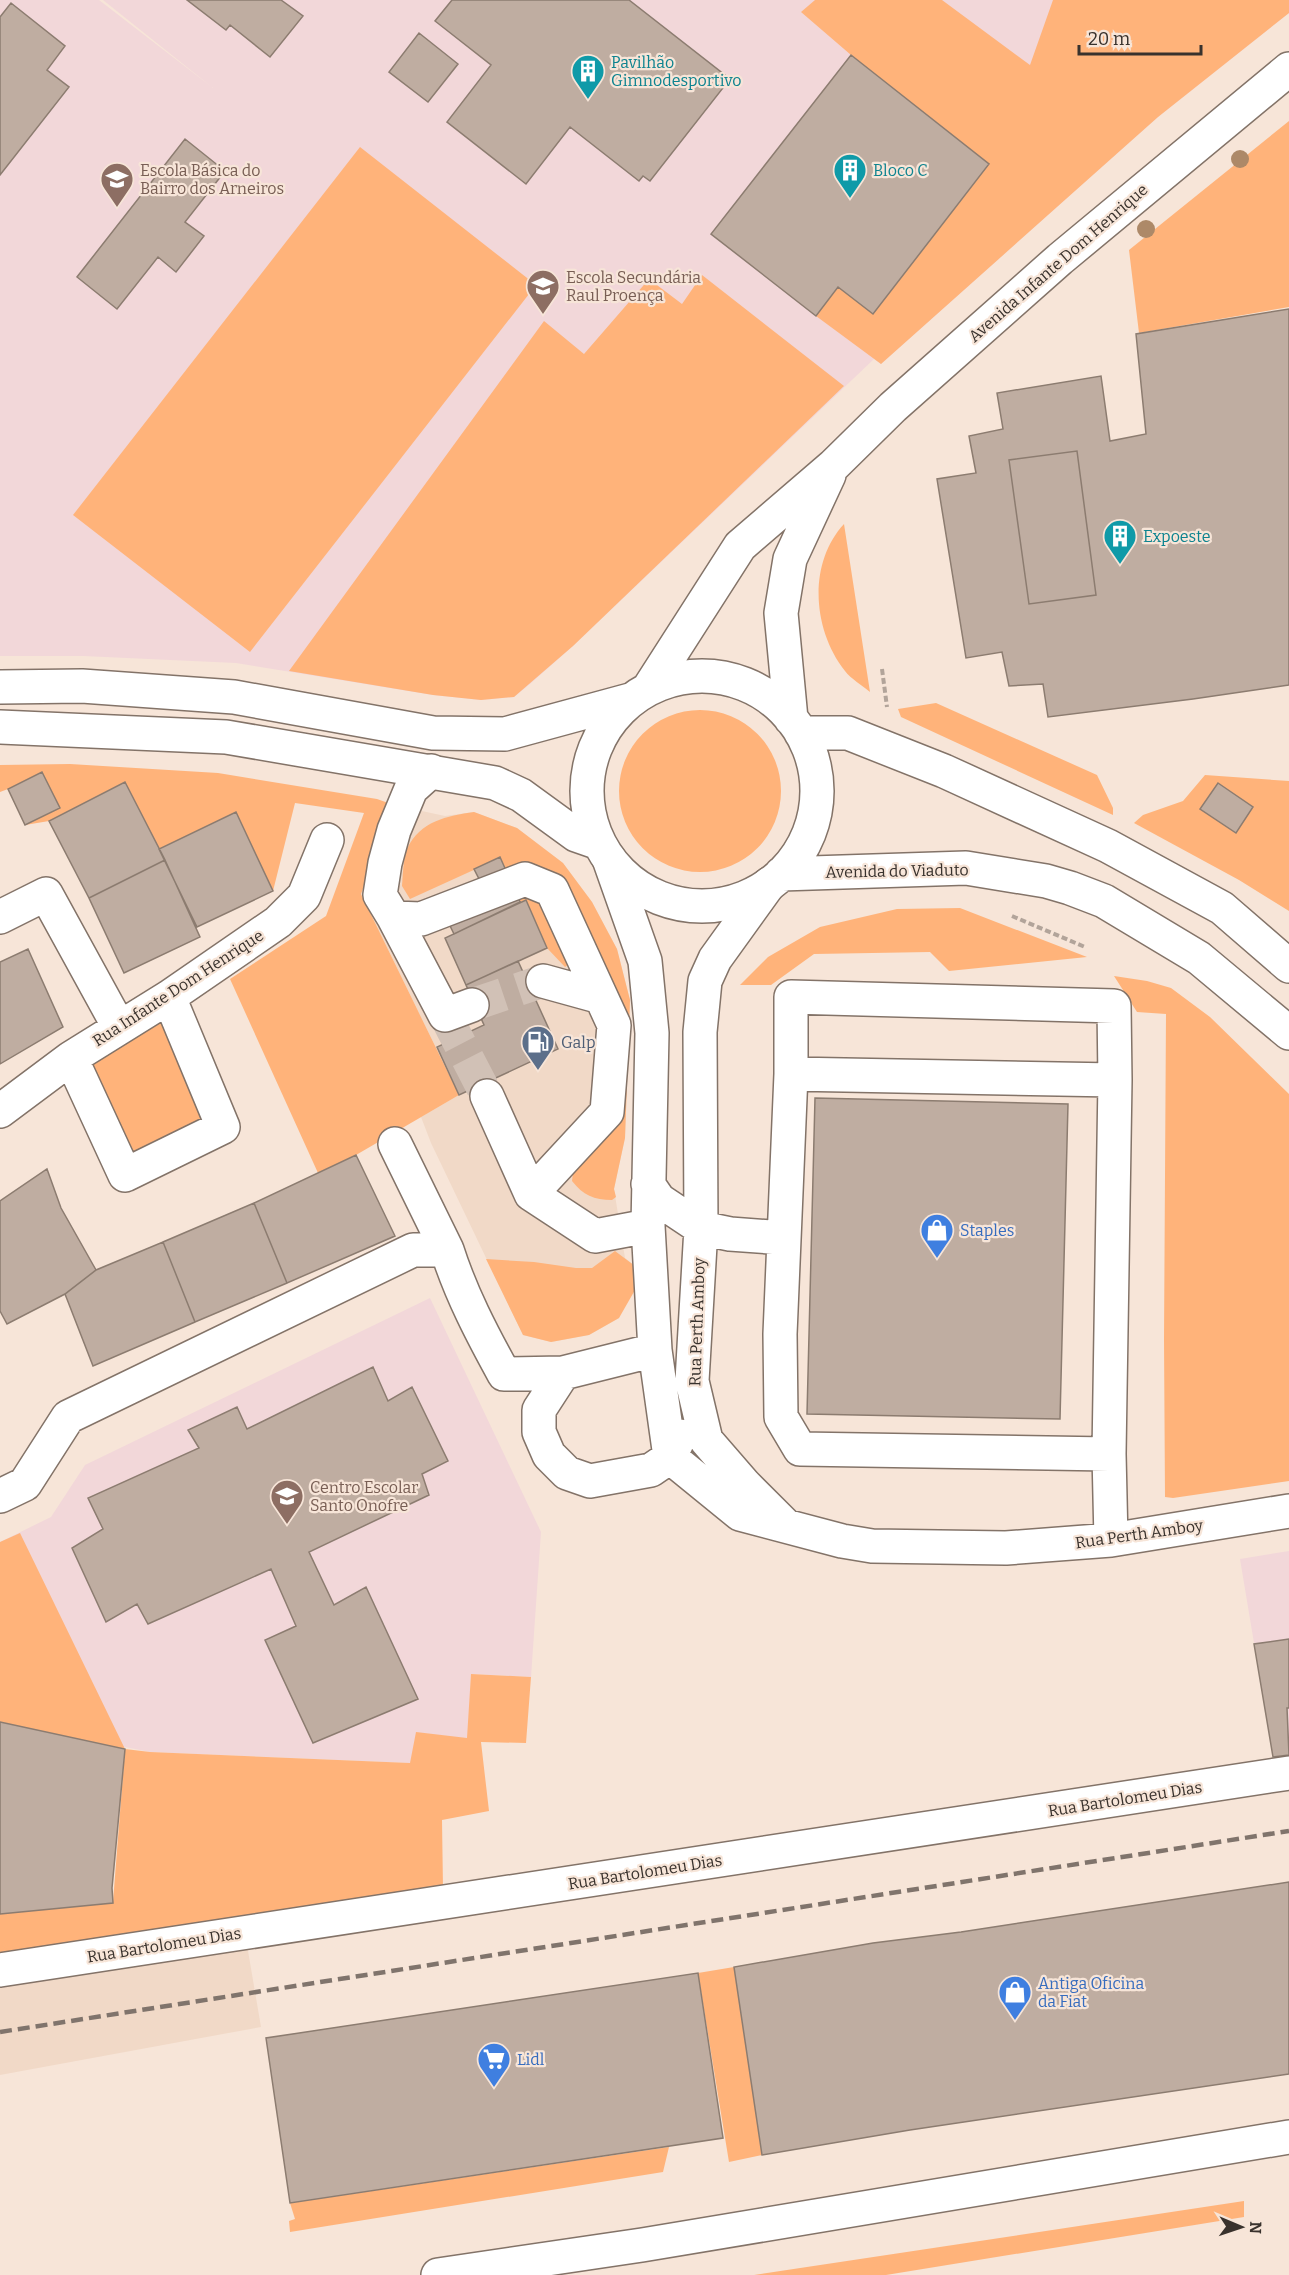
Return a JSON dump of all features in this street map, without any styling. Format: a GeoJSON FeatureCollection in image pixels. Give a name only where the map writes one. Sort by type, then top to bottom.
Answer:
{"type":"FeatureCollection","features":[{"type":"Feature","properties":{"kind":"street","name":"Avenida Infante Dom Henrique"},"geometry":{"type":"LineString","coordinates":[[655,1350],[648,1226],[652,1033],[645,962],[591,822],[587,800],[590,766],[601,735],[614,716],[639,694],[740,546],[833,466],[892,407],[1042,274],[1289,69]]}},
{"type":"Feature","properties":{"kind":"street","name":"Avenida Infante Dom Henrique"},"geometry":{"type":"LineString","coordinates":[[796,726],[781,613],[790,559],[833,466]]}},
{"type":"Feature","properties":{"kind":"street"},"geometry":{"type":"LineString","coordinates":[[0,687],[82,686],[234,697],[433,733],[505,734],[639,694],[669,680],[692,675],[714,676],[736,681],[757,690],[776,702],[796,726],[848,733],[944,771],[1108,846],[1222,908],[1289,966]]}},
{"type":"Feature","properties":{"kind":"street","name":"Rua Perth Amboy"},"geometry":{"type":"LineString","coordinates":[[796,726],[815,769],[817,788],[811,826],[794,860],[775,879],[715,959],[705,981],[700,1032],[701,1228],[692,1381],[706,1440],[745,1485],[788,1528],[872,1546],[1006,1548],[1111,1540],[1289,1511]]}},
{"type":"Feature","properties":{"kind":"street"},"geometry":{"type":"LineString","coordinates":[[0,727],[226,737],[495,783],[521,795],[576,835],[604,851],[624,875],[642,889],[662,899],[684,904],[706,906],[728,903],[749,896],[775,879]]}},
{"type":"Feature","properties":{"kind":"street"},"geometry":{"type":"LineString","coordinates":[[431,771],[411,789],[394,830],[385,863],[380,895],[445,1015],[472,1005]]}},
{"type":"Feature","properties":{"kind":"street","name":"Rua Infante Dom Henrique"},"geometry":{"type":"LineString","coordinates":[[0,1111],[71,1058],[169,997],[278,922],[304,896],[327,840]]}},
{"type":"Feature","properties":{"kind":"street","name":"Avenida do Viaduto"},"geometry":{"type":"LineString","coordinates":[[775,879],[966,868],[1046,881],[1070,888],[1104,901],[1199,958],[1289,1033]]}},
{"type":"Feature","properties":{"kind":"street"},"geometry":{"type":"LineString","coordinates":[[394,918],[421,919],[525,879],[552,890],[614,1024],[607,1112],[531,1194]]}},
{"type":"Feature","properties":{"kind":"street"},"geometry":{"type":"LineString","coordinates":[[0,917],[46,894],[119,1027]]}},
{"type":"Feature","properties":{"kind":"street"},"geometry":{"type":"LineString","coordinates":[[543,981],[601,997]]}},
{"type":"Feature","properties":{"kind":"street"},"geometry":{"type":"LineString","coordinates":[[1109,1454],[801,1449],[781,1417],[780,1334],[790,1074],[790,996],[1114,1006],[1115,1080],[1109,1454],[1111,1540]]}},
{"type":"Feature","properties":{"kind":"street"},"geometry":{"type":"LineString","coordinates":[[71,1058],[125,1175],[223,1127],[169,997]]}},
{"type":"Feature","properties":{"kind":"street"},"geometry":{"type":"LineString","coordinates":[[790,1074],[1115,1080]]}},
{"type":"Feature","properties":{"kind":"street"},"geometry":{"type":"LineString","coordinates":[[487,1096],[531,1194],[595,1236],[648,1226]]}},
{"type":"Feature","properties":{"kind":"street"},"geometry":{"type":"LineString","coordinates":[[395,1144],[447,1250],[472,1315],[504,1374],[563,1373],[655,1350],[670,1457],[740,1514],[788,1528]]}},
{"type":"Feature","properties":{"kind":"street"},"geometry":{"type":"LineString","coordinates":[[648,1184],[659,1200],[701,1228],[730,1234],[784,1238]]}},
{"type":"Feature","properties":{"kind":"street"},"geometry":{"type":"LineString","coordinates":[[0,1496],[25,1484],[68,1417],[413,1250],[447,1250]]}},
{"type":"Feature","properties":{"kind":"street"},"geometry":{"type":"LineString","coordinates":[[563,1373],[539,1410],[539,1432],[549,1455],[567,1473],[590,1481],[651,1470],[670,1457],[696,1401]]}},
{"type":"Feature","properties":{"kind":"street","name":"Rua Bartolomeu Dias"},"geometry":{"type":"LineString","coordinates":[[0,1970],[1289,1773]]}},
{"type":"Feature","properties":{"kind":"street"},"geometry":{"type":"LineString","coordinates":[[438,2275],[642,2245],[1289,2137]]}},
{"type":"Feature","properties":{"kind":"path"},"geometry":{"type":"LineString","coordinates":[[882,669],[888,717]]}},
{"type":"Feature","properties":{"kind":"path"},"geometry":{"type":"LineString","coordinates":[[1006,910],[1014,918],[1085,947]]}},
{"type":"Feature","properties":{"kind":"shaded area","name":"Escola Secundária Raul Proença"},"geometry":{"type":"Polygon","coordinates":[[[0,0],[99,0],[213,88],[103,0],[1289,0],[1289,13],[1158,117],[881,364],[874,359],[573,646],[530,684],[514,697],[481,700],[433,695],[236,663],[83,656],[0,656],[0,0]]]}},
{"type":"Feature","properties":{"kind":"shaded area"},"geometry":{"type":"Polygon","coordinates":[[[815,0],[942,0],[1030,65],[1053,0],[1289,0],[1289,13],[1158,117],[881,364],[816,316],[838,287],[873,314],[989,164],[851,55],[801,12],[815,0]]]}},
{"type":"Feature","properties":{"kind":"shaded area"},"geometry":{"type":"Polygon","coordinates":[[[1289,121],[1289,307],[1139,333],[1129,250],[1289,121]]]}},
{"type":"Feature","properties":{"kind":"shaded area"},"geometry":{"type":"Polygon","coordinates":[[[360,147],[536,285],[250,652],[73,515],[360,147]]]}},
{"type":"Feature","properties":{"kind":"shaded area"},"geometry":{"type":"Polygon","coordinates":[[[702,275],[844,386],[573,646],[514,697],[481,700],[433,695],[289,671],[544,321],[584,354],[649,279],[682,304],[702,275]]]}},
{"type":"Feature","properties":{"kind":"shaded area"},"geometry":{"type":"Polygon","coordinates":[[[844,524],[870,692],[847,674],[834,654],[821,616],[819,596],[824,558],[832,540],[844,524]]]}},
{"type":"Feature","properties":{"kind":"shaded area"},"geometry":{"type":"Polygon","coordinates":[[[936,703],[1097,775],[1113,808],[1113,815],[901,717],[898,709],[936,703]]]}},
{"type":"Feature","properties":{"kind":"shaded area"},"geometry":{"type":"Polygon","coordinates":[[[700,710],[731,717],[745,724],[757,734],[767,746],[774,760],[781,791],[774,822],[767,836],[757,848],[745,858],[731,865],[700,872],[669,865],[655,858],[643,848],[633,836],[626,822],[619,791],[626,760],[633,746],[643,734],[655,724],[669,717],[700,710]]]}},
{"type":"Feature","properties":{"kind":"shaded area"},"geometry":{"type":"Polygon","coordinates":[[[70,764],[218,773],[377,799],[394,805],[361,894],[459,1095],[356,1155],[318,1173],[230,979],[326,916],[364,813],[295,803],[273,891],[236,813],[159,849],[125,782],[49,821],[25,825],[8,789],[0,792],[0,765],[70,764]]]}},
{"type":"Feature","properties":{"kind":"shaded area"},"geometry":{"type":"Polygon","coordinates":[[[1205,775],[1289,781],[1289,911],[1239,880],[1134,823],[1143,815],[1183,801],[1205,775]]]}},
{"type":"Feature","properties":{"kind":"shaded area","name":"Galp"},"geometry":{"type":"Polygon","coordinates":[[[394,805],[445,816],[474,812],[517,828],[563,863],[592,902],[617,949],[630,1000],[625,1138],[614,1189],[625,1258],[635,1266],[619,1318],[589,1335],[551,1342],[523,1335],[431,1143],[421,1117],[459,1095],[361,894],[394,805]]]}},
{"type":"Feature","properties":{"kind":"shaded area"},"geometry":{"type":"Polygon","coordinates":[[[474,812],[517,828],[563,863],[592,902],[617,949],[630,1000],[625,1138],[614,1189],[616,1197],[612,1200],[589,1196],[572,1181],[574,1164],[611,1111],[585,953],[565,967],[547,948],[526,900],[520,902],[500,858],[410,899],[402,886],[407,849],[419,832],[444,818],[474,812]]]}},
{"type":"Feature","properties":{"kind":"shaded area"},"geometry":{"type":"Polygon","coordinates":[[[960,908],[1087,957],[949,971],[930,952],[814,954],[771,985],[740,985],[768,957],[820,927],[897,909],[960,908]]]}},
{"type":"Feature","properties":{"kind":"shaded area"},"geometry":{"type":"Polygon","coordinates":[[[1114,976],[1147,981],[1171,988],[1210,1017],[1289,1094],[1289,1481],[1173,1498],[1165,1497],[1166,1014],[1137,1012],[1114,976]]]}},
{"type":"Feature","properties":{"kind":"shaded area"},"geometry":{"type":"Polygon","coordinates":[[[169,997],[223,1127],[125,1175],[71,1058],[169,997]]]}},
{"type":"Feature","properties":{"kind":"shaded area"},"geometry":{"type":"Polygon","coordinates":[[[615,1251],[635,1266],[635,1290],[619,1318],[589,1335],[551,1342],[523,1335],[486,1259],[592,1268],[615,1251]]]}},
{"type":"Feature","properties":{"kind":"shaded area","name":"Centro Escolar Santo Onofre"},"geometry":{"type":"Polygon","coordinates":[[[430,1298],[541,1532],[531,1677],[471,1674],[468,1739],[410,1763],[150,1752],[0,1722],[0,1542],[51,1517],[85,1465],[430,1298]]]}},
{"type":"Feature","properties":{"kind":"shaded area"},"geometry":{"type":"Polygon","coordinates":[[[20,1533],[125,1749],[0,1722],[0,1542],[20,1533]]]}},
{"type":"Feature","properties":{"kind":"shaded area"},"geometry":{"type":"Polygon","coordinates":[[[1289,1551],[1289,1755],[1273,1757],[1240,1559],[1289,1551]]]}},
{"type":"Feature","properties":{"kind":"shaded area"},"geometry":{"type":"Polygon","coordinates":[[[471,1674],[531,1677],[526,1743],[481,1742],[489,1811],[442,1820],[443,1889],[0,1958],[0,1914],[113,1902],[125,1749],[410,1763],[416,1732],[467,1738],[471,1674]]]}},
{"type":"Feature","properties":{"kind":"shaded area"},"geometry":{"type":"Polygon","coordinates":[[[247,1945],[261,2027],[0,2075],[0,1984],[247,1945]]]}},
{"type":"Feature","properties":{"kind":"shaded area"},"geometry":{"type":"Polygon","coordinates":[[[734,1967],[762,2155],[729,2162],[698,1973],[734,1967]]]}},
{"type":"Feature","properties":{"kind":"shaded area"},"geometry":{"type":"Polygon","coordinates":[[[669,2147],[663,2172],[290,2232],[289,2221],[295,2219],[290,2203],[669,2147]]]}},
{"type":"Feature","properties":{"kind":"shaded area"},"geometry":{"type":"Polygon","coordinates":[[[1244,2201],[1244,2217],[886,2275],[754,2275],[1244,2201]]]}},
{"type":"Feature","properties":{"kind":"building"},"geometry":{"type":"Polygon","coordinates":[[[187,0],[281,0],[303,16],[270,57],[230,25],[226,30],[187,0]]]}},
{"type":"Feature","properties":{"kind":"building","name":"Pavilhão Gimnodesportivo"},"geometry":{"type":"Polygon","coordinates":[[[452,0],[629,0],[730,79],[650,181],[643,176],[639,181],[570,127],[526,184],[447,122],[491,65],[435,21],[452,0]]]}},
{"type":"Feature","properties":{"kind":"building"},"geometry":{"type":"Polygon","coordinates":[[[11,3],[65,46],[47,70],[69,87],[0,175],[0,17],[11,3]]]}},
{"type":"Feature","properties":{"kind":"building"},"geometry":{"type":"Polygon","coordinates":[[[419,33],[458,64],[428,102],[389,72],[419,33]]]}},
{"type":"Feature","properties":{"kind":"building","name":"Bloco C"},"geometry":{"type":"Polygon","coordinates":[[[851,55],[989,164],[873,314],[838,287],[816,316],[711,234],[851,55]]]}},
{"type":"Feature","properties":{"kind":"building"},"geometry":{"type":"Polygon","coordinates":[[[185,139],[225,171],[185,222],[204,236],[176,272],[158,257],[117,309],[77,277],[185,139]]]}},
{"type":"Feature","properties":{"kind":"building","name":"Expoeste"},"geometry":{"type":"Polygon","coordinates":[[[1289,309],[1289,685],[1048,717],[1043,684],[1009,686],[1002,652],[966,658],[937,479],[976,473],[969,436],[1003,429],[997,393],[1101,376],[1110,441],[1146,434],[1136,334],[1289,309]]]}},
{"type":"Feature","properties":{"kind":"building"},"geometry":{"type":"Polygon","coordinates":[[[1077,451],[1096,595],[1029,604],[1009,460],[1077,451]]]}},
{"type":"Feature","properties":{"kind":"building"},"geometry":{"type":"Polygon","coordinates":[[[42,772],[60,808],[25,825],[8,789],[42,772]]]}},
{"type":"Feature","properties":{"kind":"building"},"geometry":{"type":"Polygon","coordinates":[[[125,782],[165,860],[89,898],[49,821],[125,782]]]}},
{"type":"Feature","properties":{"kind":"building"},"geometry":{"type":"Polygon","coordinates":[[[1218,783],[1253,807],[1236,833],[1200,809],[1218,783]]]}},
{"type":"Feature","properties":{"kind":"building"},"geometry":{"type":"Polygon","coordinates":[[[236,812],[273,891],[197,927],[159,849],[236,812]]]}},
{"type":"Feature","properties":{"kind":"building"},"geometry":{"type":"Polygon","coordinates":[[[500,857],[520,902],[454,934],[437,899],[479,879],[474,869],[500,857]]]}},
{"type":"Feature","properties":{"kind":"building"},"geometry":{"type":"Polygon","coordinates":[[[165,860],[200,937],[124,973],[89,898],[165,860]]]}},
{"type":"Feature","properties":{"kind":"building"},"geometry":{"type":"Polygon","coordinates":[[[526,900],[547,948],[466,985],[445,938],[526,900]]]}},
{"type":"Feature","properties":{"kind":"building"},"geometry":{"type":"Polygon","coordinates":[[[28,949],[63,1027],[0,1064],[0,962],[28,949]]]}},
{"type":"Feature","properties":{"kind":"building"},"geometry":{"type":"Polygon","coordinates":[[[518,961],[558,1049],[459,1095],[437,1047],[484,1025],[466,985],[518,961]]]}},
{"type":"Feature","properties":{"kind":"building","name":"Staples"},"geometry":{"type":"Polygon","coordinates":[[[815,1098],[1068,1104],[1060,1419],[807,1414],[815,1098]]]}},
{"type":"Feature","properties":{"kind":"building"},"geometry":{"type":"Polygon","coordinates":[[[356,1155],[395,1236],[287,1283],[254,1203],[356,1155]]]}},
{"type":"Feature","properties":{"kind":"building"},"geometry":{"type":"Polygon","coordinates":[[[47,1169],[61,1208],[96,1270],[65,1294],[7,1324],[0,1311],[0,1201],[47,1169]]]}},
{"type":"Feature","properties":{"kind":"building"},"geometry":{"type":"Polygon","coordinates":[[[254,1203],[287,1283],[195,1322],[163,1242],[254,1203]]]}},
{"type":"Feature","properties":{"kind":"building"},"geometry":{"type":"Polygon","coordinates":[[[163,1242],[195,1322],[93,1366],[65,1294],[96,1270],[163,1242]]]}},
{"type":"Feature","properties":{"kind":"building"},"geometry":{"type":"Polygon","coordinates":[[[373,1367],[388,1401],[412,1387],[448,1461],[422,1474],[429,1495],[309,1552],[334,1605],[366,1587],[418,1699],[313,1743],[265,1640],[296,1626],[271,1569],[148,1624],[137,1604],[106,1622],[72,1548],[103,1529],[88,1498],[199,1448],[188,1430],[237,1407],[247,1429],[373,1367]]]}},
{"type":"Feature","properties":{"kind":"building"},"geometry":{"type":"Polygon","coordinates":[[[1289,1639],[1289,1708],[1287,1708],[1289,1755],[1273,1757],[1254,1644],[1289,1639]]]}},
{"type":"Feature","properties":{"kind":"building"},"geometry":{"type":"Polygon","coordinates":[[[0,1722],[125,1749],[112,1888],[113,1903],[0,1914],[0,1722]]]}},
{"type":"Feature","properties":{"kind":"building","name":"Antiga Oficina da Fiat"},"geometry":{"type":"Polygon","coordinates":[[[1289,1882],[1289,2074],[910,2130],[762,2155],[734,1967],[873,1943],[961,1932],[1289,1882]]]}},
{"type":"Feature","properties":{"kind":"building","name":"Lidl"},"geometry":{"type":"Polygon","coordinates":[[[698,1973],[723,2138],[290,2203],[266,2038],[698,1973]]]}},
{"type":"Feature","properties":{"kind":"tunnel"},"geometry":{"type":"LineString","coordinates":[[472,1005],[543,981]]}},
{"type":"Feature","properties":{"kind":"tunnel"},"geometry":{"type":"LineString","coordinates":[[445,1015],[487,1096]]}},
{"type":"Feature","properties":{"kind":"railway"},"geometry":{"type":"LineString","coordinates":[[0,2032],[1289,1831]]}},
{"type":"Feature","properties":{"kind":"place","name":"Pavilhão Gimnodesportivo"},"geometry":{"type":"Point","coordinates":[588,100]}},
{"type":"Feature","properties":{"kind":"place","name":"Bloco C"},"geometry":{"type":"Point","coordinates":[850,199]}},
{"type":"Feature","properties":{"kind":"place","name":"Escola Básica do Bairro dos Arneiros"},"geometry":{"type":"Point","coordinates":[117,208]}},
{"type":"Feature","properties":{"kind":"place","name":"Escola Secundária Raul Proença"},"geometry":{"type":"Point","coordinates":[543,315]}},
{"type":"Feature","properties":{"kind":"place","name":"Expoeste"},"geometry":{"type":"Point","coordinates":[1120,565]}},
{"type":"Feature","properties":{"kind":"place","name":"Galp"},"geometry":{"type":"Point","coordinates":[538,1071]}},
{"type":"Feature","properties":{"kind":"place","name":"Staples"},"geometry":{"type":"Point","coordinates":[937,1259]}},
{"type":"Feature","properties":{"kind":"place","name":"Centro Escolar Santo Onofre"},"geometry":{"type":"Point","coordinates":[287,1525]}},
{"type":"Feature","properties":{"kind":"place","name":"Antiga Oficina da Fiat"},"geometry":{"type":"Point","coordinates":[1015,2021]}},
{"type":"Feature","properties":{"kind":"place","name":"Lidl"},"geometry":{"type":"Point","coordinates":[494,2088]}}]}
